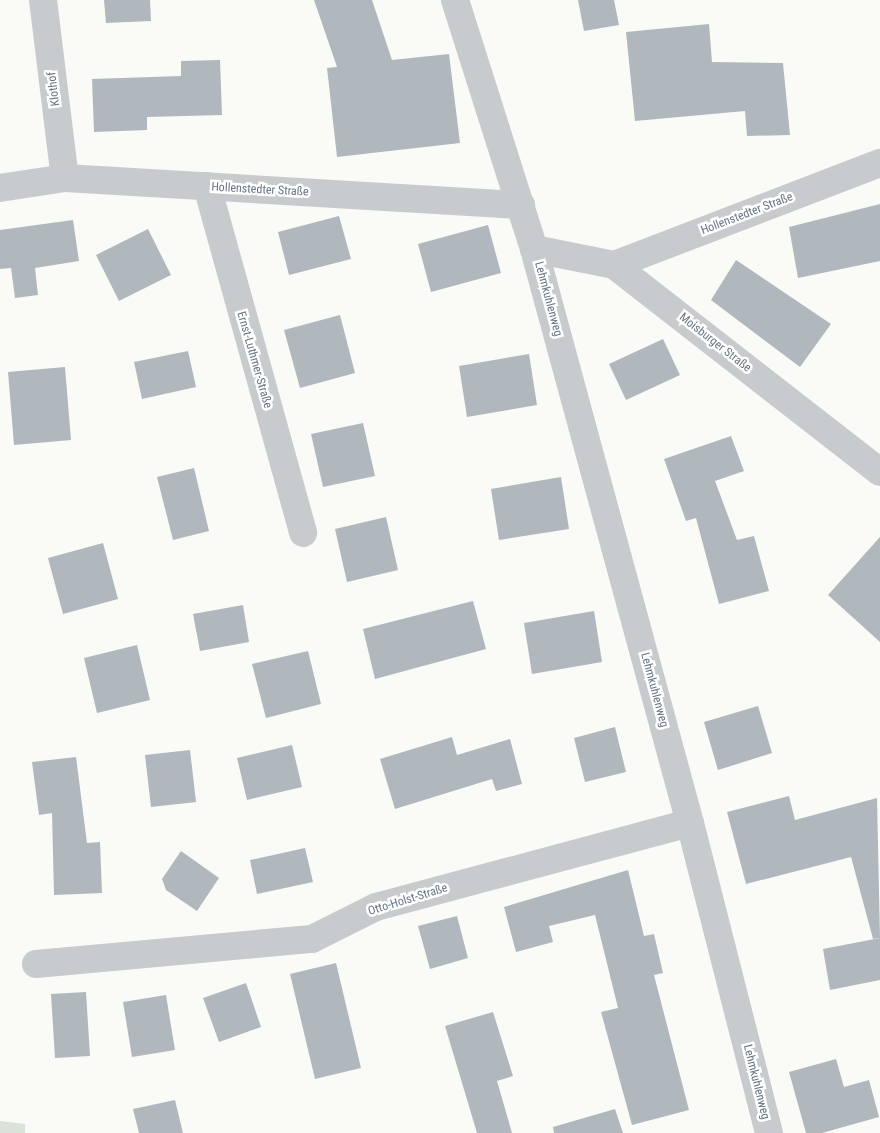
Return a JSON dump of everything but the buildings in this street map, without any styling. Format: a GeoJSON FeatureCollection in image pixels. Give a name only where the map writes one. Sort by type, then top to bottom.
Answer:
{"type":"FeatureCollection","features":[{"type":"Feature","properties":{"kind":"street","name":"Klothof"},"geometry":{"type":"LineString","coordinates":[[43,0],[65,178]]}},
{"type":"Feature","properties":{"kind":"street"},"geometry":{"type":"LineString","coordinates":[[455,0],[521,205]]}},
{"type":"Feature","properties":{"kind":"street","name":"Hollenstedter Straße"},"geometry":{"type":"LineString","coordinates":[[614,265],[880,163]]}},
{"type":"Feature","properties":{"kind":"street","name":"Hollenstedter Straße"},"geometry":{"type":"LineString","coordinates":[[0,188],[65,178],[521,205]]}},
{"type":"Feature","properties":{"kind":"street","name":"Ernst-Luthmer-Straße"},"geometry":{"type":"LineString","coordinates":[[207,186],[303,533]]}},
{"type":"Feature","properties":{"kind":"street","name":"Lehmkuhlenweg"},"geometry":{"type":"LineString","coordinates":[[521,205],[690,823],[769,1133]]}},
{"type":"Feature","properties":{"kind":"street","name":"Moisburger Straße"},"geometry":{"type":"LineString","coordinates":[[534,249],[614,265],[880,472]]}},
{"type":"Feature","properties":{"kind":"street","name":"Otto-Holst-Straße"},"geometry":{"type":"LineString","coordinates":[[36,964],[312,939],[376,907],[690,823]]}},
{"type":"Feature","properties":{"kind":"shaded area"},"geometry":{"type":"Polygon","coordinates":[[[0,1121],[25,1124],[25,1133],[0,1133],[0,1121]]]}}]}
